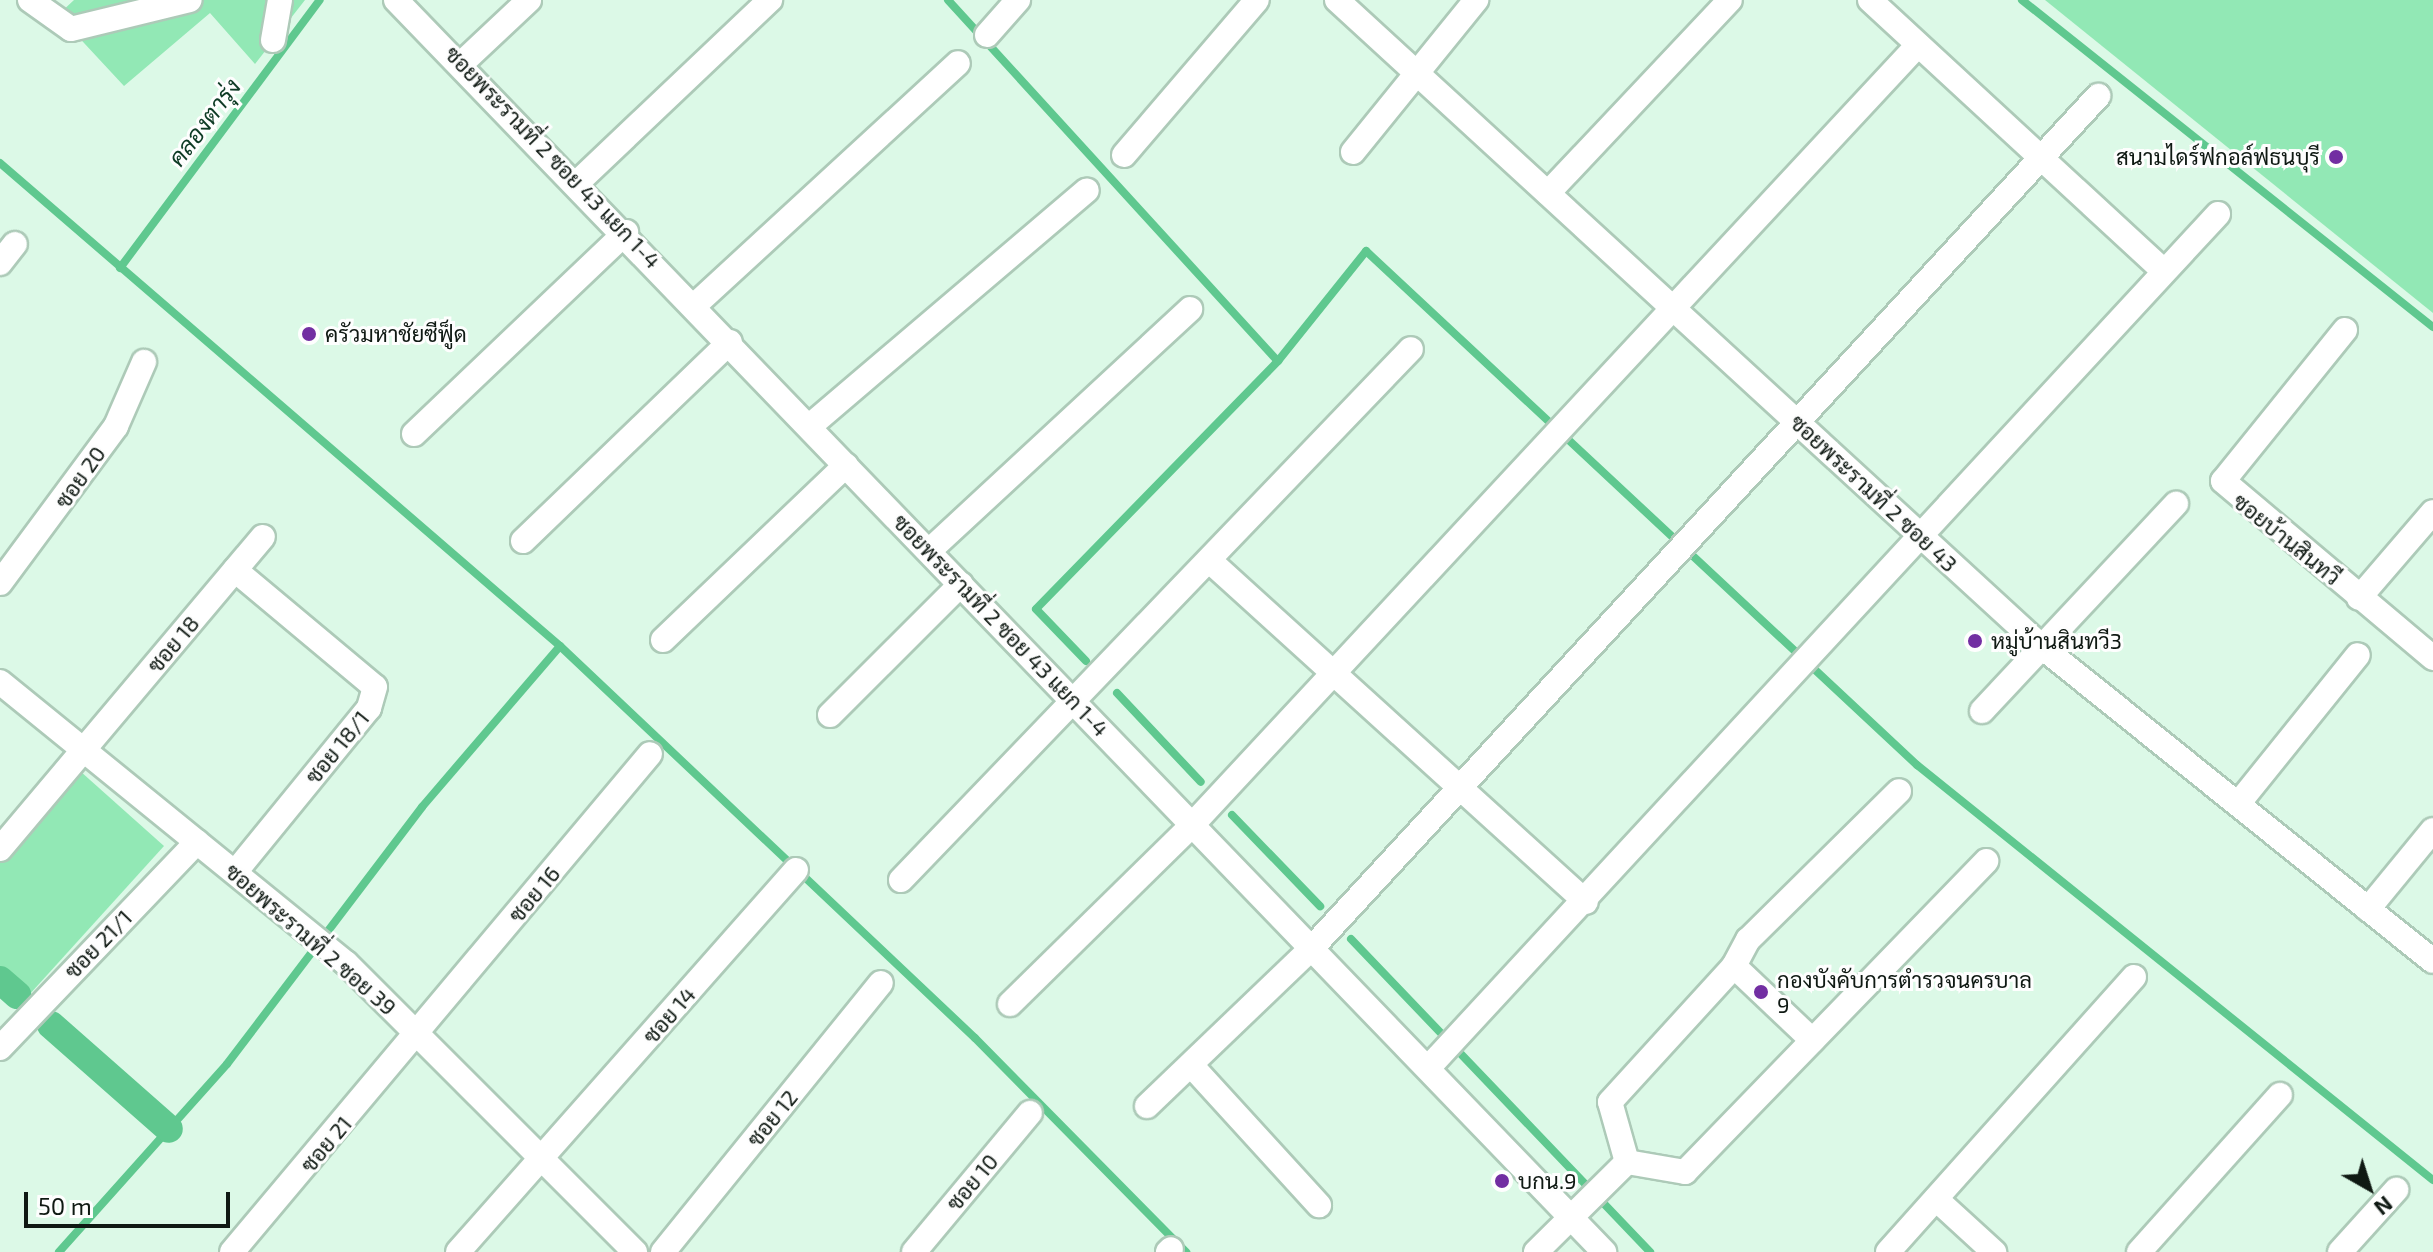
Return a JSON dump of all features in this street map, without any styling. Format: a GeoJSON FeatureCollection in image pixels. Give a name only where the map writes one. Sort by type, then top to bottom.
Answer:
{"type":"FeatureCollection","features":[{"type":"Feature","properties":{"kind":"street"},"geometry":{"type":"LineString","coordinates":[[30,0],[71,29],[190,0]]}},
{"type":"Feature","properties":{"kind":"street"},"geometry":{"type":"LineString","coordinates":[[273,40],[280,0]]}},
{"type":"Feature","properties":{"kind":"street","name":"ซอยพระรามที่ 2 ซอย 43 แยก 1-4"},"geometry":{"type":"LineString","coordinates":[[396,0],[578,182],[1311,949],[1429,1067],[1568,1218],[1604,1252]]}},
{"type":"Feature","properties":{"kind":"street"},"geometry":{"type":"LineString","coordinates":[[462,63],[529,0]]}},
{"type":"Feature","properties":{"kind":"street"},"geometry":{"type":"LineString","coordinates":[[578,182],[770,0]]}},
{"type":"Feature","properties":{"kind":"street"},"geometry":{"type":"LineString","coordinates":[[987,35],[1018,0]]}},
{"type":"Feature","properties":{"kind":"street"},"geometry":{"type":"LineString","coordinates":[[1124,155],[1257,0]]}},
{"type":"Feature","properties":{"kind":"street","name":"ซอยพระรามที่ 2 ซอย 43"},"geometry":{"type":"LineString","coordinates":[[1337,0],[2042,647],[2433,961]]}},
{"type":"Feature","properties":{"kind":"street"},"geometry":{"type":"LineString","coordinates":[[1353,152],[1414,70],[1476,0]]}},
{"type":"Feature","properties":{"kind":"street"},"geometry":{"type":"LineString","coordinates":[[1548,193],[1730,0]]}},
{"type":"Feature","properties":{"kind":"street"},"geometry":{"type":"LineString","coordinates":[[1870,0],[2163,270]]}},
{"type":"Feature","properties":{"kind":"street"},"geometry":{"type":"LineString","coordinates":[[1010,1004],[1193,824],[1579,415],[1918,45]]}},
{"type":"Feature","properties":{"kind":"street"},"geometry":{"type":"LineString","coordinates":[[695,305],[958,63]]}},
{"type":"Feature","properties":{"kind":"street"},"geometry":{"type":"LineString","coordinates":[[1147,1106],[1311,949],[1672,562],[1795,420],[2098,96]]}},
{"type":"Feature","properties":{"kind":"street"},"geometry":{"type":"LineString","coordinates":[[811,425],[1087,190]]}},
{"type":"Feature","properties":{"kind":"street"},"geometry":{"type":"LineString","coordinates":[[1429,1067],[1586,902],[2163,270],[2218,214]]}},
{"type":"Feature","properties":{"kind":"street"},"geometry":{"type":"LineString","coordinates":[[414,434],[626,232]]}},
{"type":"Feature","properties":{"kind":"street"},"geometry":{"type":"LineString","coordinates":[[929,551],[1190,309]]}},
{"type":"Feature","properties":{"kind":"street","name":"ซอยบ้านสินทวี"},"geometry":{"type":"LineString","coordinates":[[2345,330],[2223,481],[2433,658]]}},
{"type":"Feature","properties":{"kind":"street"},"geometry":{"type":"LineString","coordinates":[[523,541],[730,342]]}},
{"type":"Feature","properties":{"kind":"street"},"geometry":{"type":"LineString","coordinates":[[901,880],[1076,704],[1411,349]]}},
{"type":"Feature","properties":{"kind":"street","name":"ซอย 20"},"geometry":{"type":"LineString","coordinates":[[0,583],[116,426],[144,362]]}},
{"type":"Feature","properties":{"kind":"street"},"geometry":{"type":"LineString","coordinates":[[663,640],[846,465]]}},
{"type":"Feature","properties":{"kind":"street"},"geometry":{"type":"LineString","coordinates":[[1982,711],[2176,504]]}},
{"type":"Feature","properties":{"kind":"street"},"geometry":{"type":"LineString","coordinates":[[2359,598],[2433,512]]}},
{"type":"Feature","properties":{"kind":"street","name":"ซอย 18"},"geometry":{"type":"LineString","coordinates":[[0,849],[263,537]]}},
{"type":"Feature","properties":{"kind":"street"},"geometry":{"type":"LineString","coordinates":[[1211,562],[1336,672],[1458,789],[1586,902]]}},
{"type":"Feature","properties":{"kind":"street","name":"ซอย 18/1"},"geometry":{"type":"LineString","coordinates":[[235,570],[375,687],[369,708],[236,871]]}},
{"type":"Feature","properties":{"kind":"street"},"geometry":{"type":"LineString","coordinates":[[830,715],[961,584]]}},
{"type":"Feature","properties":{"kind":"street"},"geometry":{"type":"LineString","coordinates":[[2238,804],[2358,655]]}},
{"type":"Feature","properties":{"kind":"street","name":"ซอยพระรามที่ 2 ซอย 39"},"geometry":{"type":"LineString","coordinates":[[0,682],[346,963],[635,1252]]}},
{"type":"Feature","properties":{"kind":"street","name":"ซอย 16"},"geometry":{"type":"LineString","coordinates":[[417,1034],[650,754]]}},
{"type":"Feature","properties":{"kind":"street"},"geometry":{"type":"LineString","coordinates":[[1627,1162],[1610,1102],[1734,966],[1748,940],[1899,791]]}},
{"type":"Feature","properties":{"kind":"street"},"geometry":{"type":"LineString","coordinates":[[2368,909],[2433,830]]}},
{"type":"Feature","properties":{"kind":"street","name":"ซอย 21/1"},"geometry":{"type":"LineString","coordinates":[[0,1048],[197,842]]}},
{"type":"Feature","properties":{"kind":"street"},"geometry":{"type":"LineString","coordinates":[[1627,1162],[1685,1172],[1986,861]]}},
{"type":"Feature","properties":{"kind":"street","name":"ซอย 14"},"geometry":{"type":"LineString","coordinates":[[458,1252],[543,1160],[796,870]]}},
{"type":"Feature","properties":{"kind":"street"},"geometry":{"type":"LineString","coordinates":[[1734,966],[1812,1040]]}},
{"type":"Feature","properties":{"kind":"street"},"geometry":{"type":"LineString","coordinates":[[1888,1252],[2134,977]]}},
{"type":"Feature","properties":{"kind":"street","name":"ซอย 12"},"geometry":{"type":"LineString","coordinates":[[663,1252],[881,983]]}},
{"type":"Feature","properties":{"kind":"street","name":"ซอย 21"},"geometry":{"type":"LineString","coordinates":[[232,1252],[417,1034]]}},
{"type":"Feature","properties":{"kind":"street"},"geometry":{"type":"LineString","coordinates":[[1191,1065],[1319,1205]]}},
{"type":"Feature","properties":{"kind":"street"},"geometry":{"type":"LineString","coordinates":[[2139,1252],[2280,1095]]}},
{"type":"Feature","properties":{"kind":"street","name":"ซอย 10"},"geometry":{"type":"LineString","coordinates":[[914,1252],[1030,1113]]}},
{"type":"Feature","properties":{"kind":"street"},"geometry":{"type":"LineString","coordinates":[[1536,1252],[1627,1162]]}},
{"type":"Feature","properties":{"kind":"street"},"geometry":{"type":"LineString","coordinates":[[2340,1252],[2396,1190]]}},
{"type":"Feature","properties":{"kind":"street"},"geometry":{"type":"LineString","coordinates":[[1936,1199],[1994,1252]]}},
{"type":"Feature","properties":{"kind":"green space"},"geometry":{"type":"Polygon","coordinates":[[[74,0],[305,0],[255,64],[210,13],[124,86],[58,15],[74,0]]]}},
{"type":"Feature","properties":{"kind":"green space","name":"สนามไดร์ฟกอล์ฟธนบุรี"},"geometry":{"type":"Polygon","coordinates":[[[2045,0],[2433,0],[2433,313],[2045,0]]]}},
{"type":"Feature","properties":{"kind":"green space"},"geometry":{"type":"Polygon","coordinates":[[[80,771],[164,846],[29,995],[0,969],[0,859],[80,771]]]}},
{"type":"Feature","properties":{"kind":"waterway","name":"คลองตารุ่ง"},"geometry":{"type":"LineString","coordinates":[[120,268],[320,0]]}},
{"type":"Feature","properties":{"kind":"waterway"},"geometry":{"type":"LineString","coordinates":[[948,0],[1278,361]]}},
{"type":"Feature","properties":{"kind":"waterway"},"geometry":{"type":"LineString","coordinates":[[2022,0],[2433,327]]}},
{"type":"Feature","properties":{"kind":"waterway"},"geometry":{"type":"LineString","coordinates":[[0,163],[560,646],[975,1038],[1186,1252]]}},
{"type":"Feature","properties":{"kind":"waterway"},"geometry":{"type":"LineString","coordinates":[[1086,661],[1036,609],[1278,361],[1366,251],[1917,765],[2433,1180]]}},
{"type":"Feature","properties":{"kind":"waterway"},"geometry":{"type":"LineString","coordinates":[[59,1252],[227,1064],[422,807],[560,646]]}},
{"type":"Feature","properties":{"kind":"waterway"},"geometry":{"type":"LineString","coordinates":[[1117,693],[1201,782]]}},
{"type":"Feature","properties":{"kind":"waterway"},"geometry":{"type":"LineString","coordinates":[[1232,815],[1320,906]]}},
{"type":"Feature","properties":{"kind":"waterway"},"geometry":{"type":"LineString","coordinates":[[1351,939],[1650,1252]]}},
{"type":"Feature","properties":{"kind":"waterway"},"geometry":{"type":"LineString","coordinates":[[0,980],[17,995]]}},
{"type":"Feature","properties":{"kind":"waterway"},"geometry":{"type":"LineString","coordinates":[[51,1025],[169,1129]]}},
{"type":"Feature","properties":{"kind":"place","name":"สนามไดร์ฟกอล์ฟธนบุรี"},"geometry":{"type":"Point","coordinates":[2336,157]}},
{"type":"Feature","properties":{"kind":"place","name":"ครัวมหาชัยซีฟู็ด"},"geometry":{"type":"Point","coordinates":[309,334]}},
{"type":"Feature","properties":{"kind":"place","name":"หมู่บ้านสินทวี3"},"geometry":{"type":"Point","coordinates":[1975,641]}},
{"type":"Feature","properties":{"kind":"place","name":"กองบังคับการตำรวจนครบาล 9"},"geometry":{"type":"Point","coordinates":[1761,992]}},
{"type":"Feature","properties":{"kind":"place","name":"บกน.9"},"geometry":{"type":"Point","coordinates":[1502,1181]}}]}
